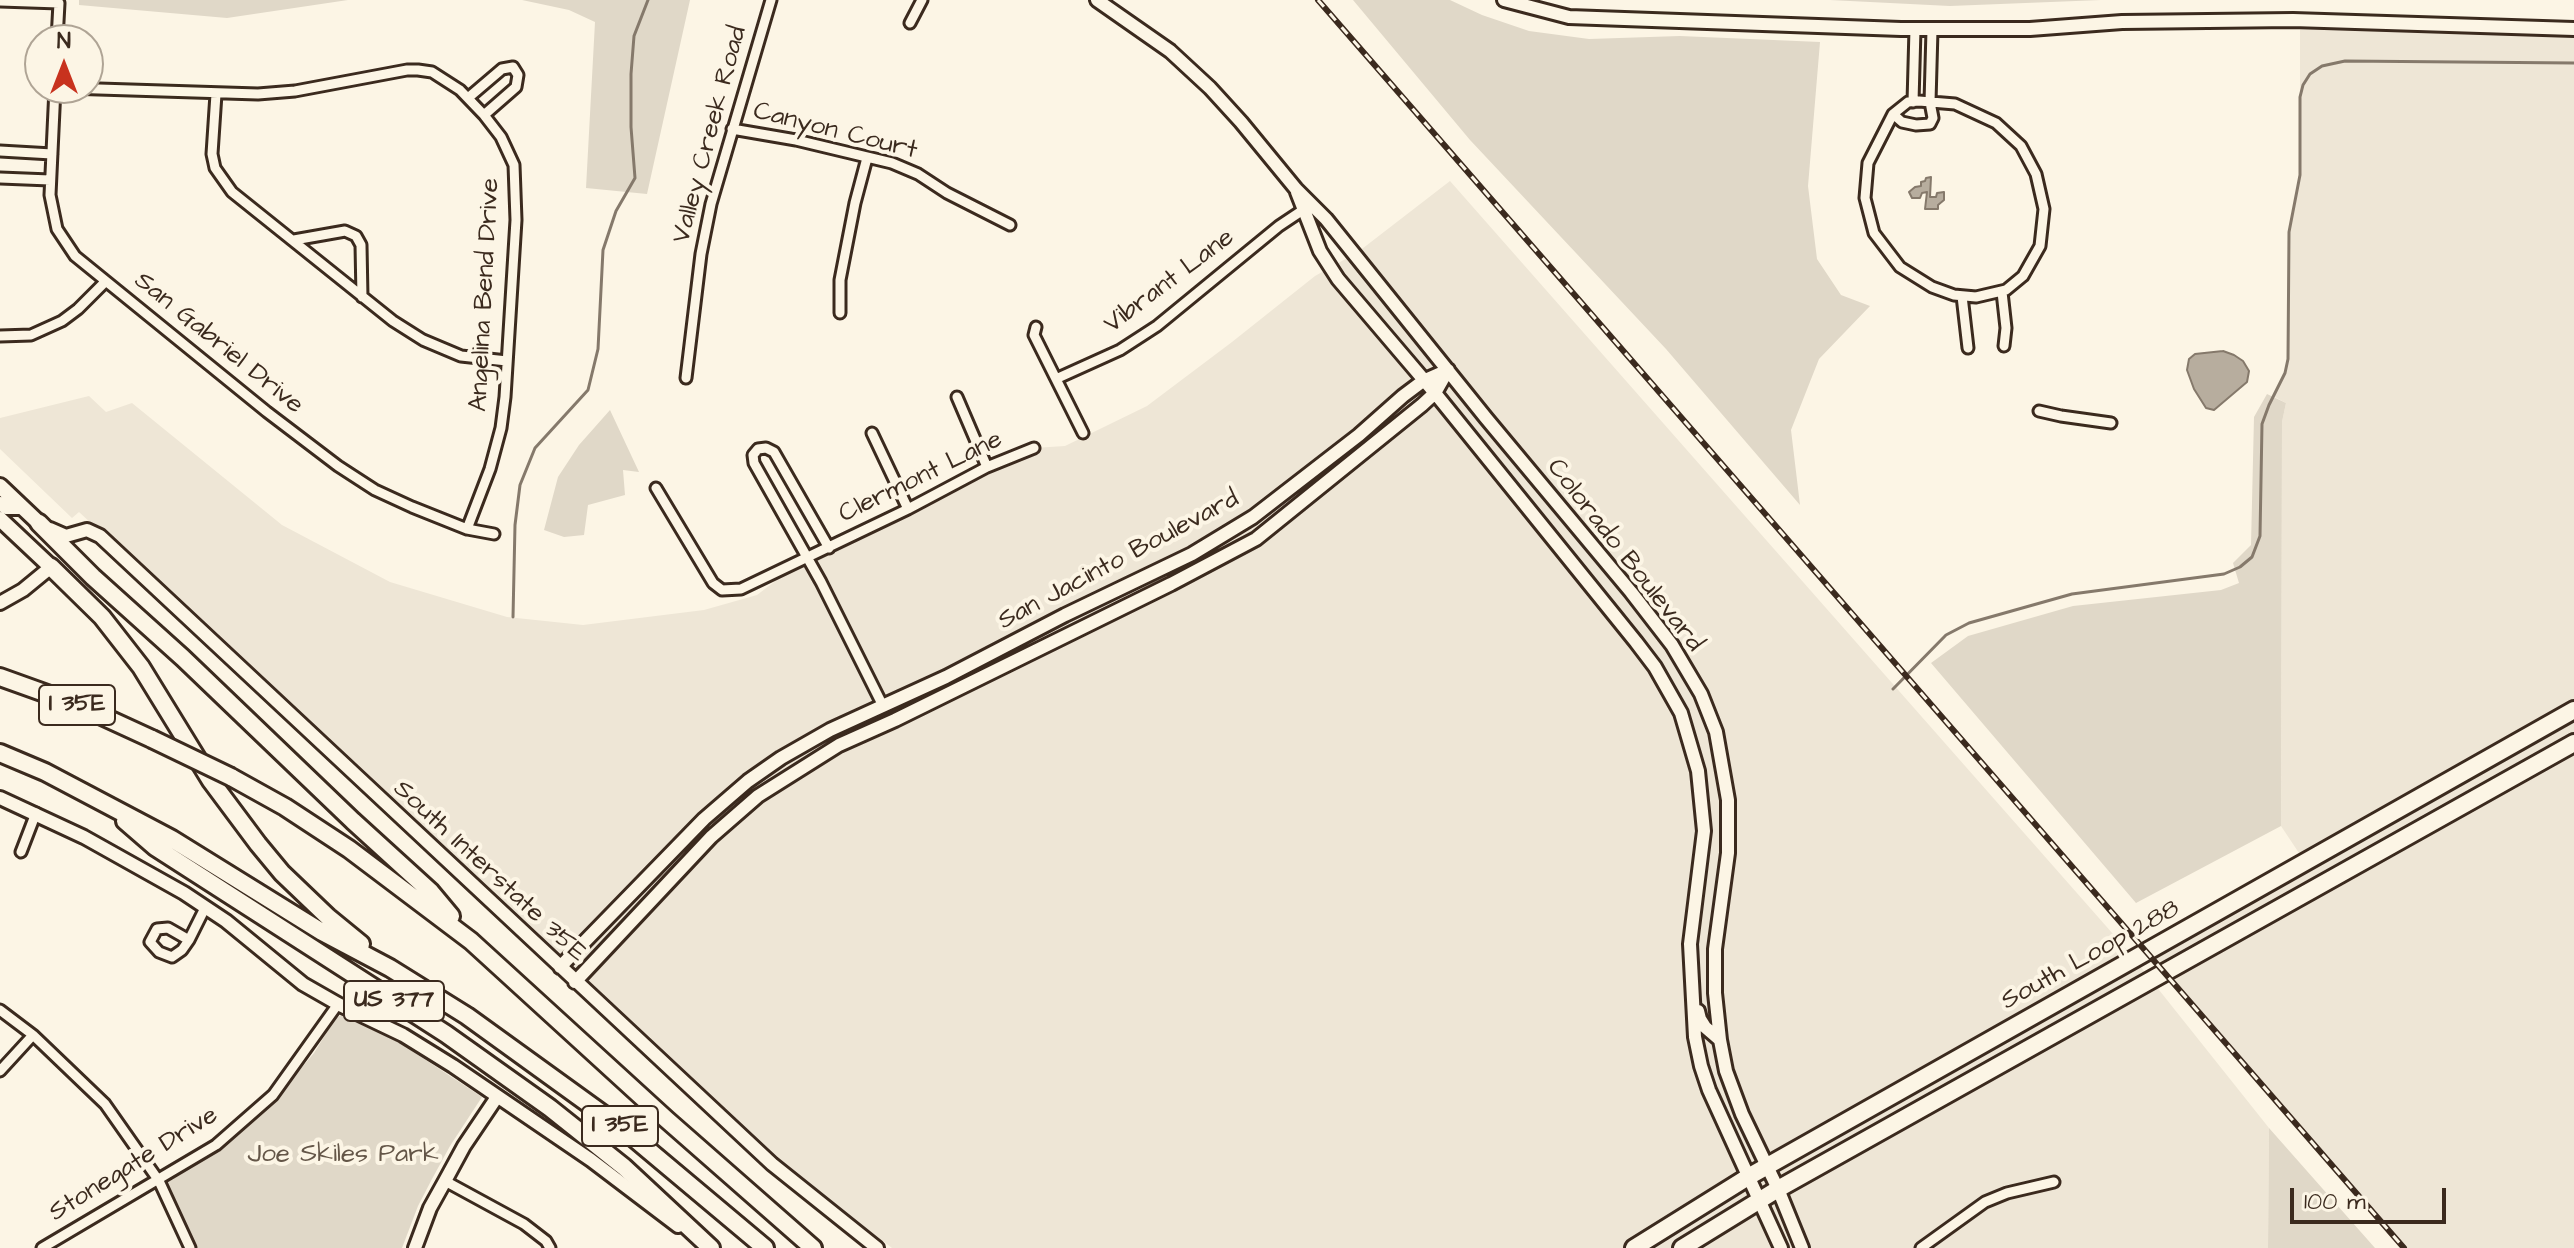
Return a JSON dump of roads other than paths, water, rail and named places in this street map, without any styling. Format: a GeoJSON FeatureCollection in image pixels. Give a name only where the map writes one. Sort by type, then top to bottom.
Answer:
{"type":"FeatureCollection","features":[{"type":"Feature","properties":{"kind":"highway"},"geometry":{"type":"LineString","coordinates":[[39,523],[431,892],[471,941]]}},
{"type":"Feature","properties":{"kind":"highway"},"geometry":{"type":"LineString","coordinates":[[51,567],[102,617],[141,667],[211,781],[282,873],[328,917],[390,968]]}},
{"type":"Feature","properties":{"kind":"highway","name":"I 35E"},"geometry":{"type":"LineString","coordinates":[[0,677],[78,705],[231,777],[285,807],[349,849],[471,941],[813,1248]]}},
{"type":"Feature","properties":{"kind":"highway","name":"South Loop 288"},"geometry":{"type":"LineString","coordinates":[[1634,1248],[1748,1177],[2574,710]]}},
{"type":"Feature","properties":{"kind":"highway","name":"South Loop 288"},"geometry":{"type":"LineString","coordinates":[[1682,1248],[1760,1199],[2574,743]]}},
{"type":"Feature","properties":{"kind":"highway","name":"I 35E"},"geometry":{"type":"LineString","coordinates":[[0,753],[45,772],[172,839],[322,932],[390,968],[467,1016],[622,1128],[765,1248]]}},
{"type":"Feature","properties":{"kind":"highway","name":"US 377"},"geometry":{"type":"LineString","coordinates":[[103,802],[155,847],[446,1034],[550,1108],[624,1167],[709,1248]]}},
{"type":"Feature","properties":{"kind":"highway"},"geometry":{"type":"LineString","coordinates":[[765,1205],[823,1248]]}},
{"type":"Feature","properties":{"kind":"main road","name":"Colorado Boulevard"},"geometry":{"type":"LineString","coordinates":[[1097,0],[1170,51],[1210,88],[1296,189],[1326,219],[1631,592],[1672,645],[1701,694],[1716,732],[1728,800],[1724,891],[1715,949],[1715,993],[1720,1040],[1726,1071],[1742,1114],[1768,1166],[1802,1248]]}},
{"type":"Feature","properties":{"kind":"main road"},"geometry":{"type":"LineString","coordinates":[[1504,0],[1569,17],[1932,30],[2030,29],[2195,20],[2300,20],[2574,29]]}},
{"type":"Feature","properties":{"kind":"main road","name":"Colorado Boulevard"},"geometry":{"type":"LineString","coordinates":[[1296,189],[1320,251],[1338,279],[1435,393],[1636,642],[1671,693],[1686,726],[1698,771],[1702,803],[1703,837],[1690,944],[1693,1022],[1701,1066],[1781,1248]]}},
{"type":"Feature","properties":{"kind":"main road","name":"San Jacinto Boulevard"},"geometry":{"type":"LineString","coordinates":[[560,967],[704,819],[748,781],[781,758],[830,730],[1192,554],[1253,517],[1423,381],[1448,370]]}},
{"type":"Feature","properties":{"kind":"main road","name":"San Jacinto Boulevard"},"geometry":{"type":"LineString","coordinates":[[575,982],[711,837],[758,796],[839,745],[1256,539],[1435,393],[1448,370]]}},
{"type":"Feature","properties":{"kind":"main road"},"geometry":{"type":"LineString","coordinates":[[1324,462],[1341,471]]}},
{"type":"Feature","properties":{"kind":"main road"},"geometry":{"type":"LineString","coordinates":[[1324,462],[1328,482]]}},
{"type":"Feature","properties":{"kind":"main road"},"geometry":{"type":"LineString","coordinates":[[0,486],[39,523]]}},
{"type":"Feature","properties":{"kind":"main road"},"geometry":{"type":"LineString","coordinates":[[0,504],[22,507]]}},
{"type":"Feature","properties":{"kind":"main road"},"geometry":{"type":"LineString","coordinates":[[0,519],[51,567],[23,590],[0,603]]}},
{"type":"Feature","properties":{"kind":"main road","name":"South Interstate 35E"},"geometry":{"type":"LineString","coordinates":[[39,523],[61,535],[75,535],[87,530],[100,536],[772,1164],[877,1248]]}},
{"type":"Feature","properties":{"kind":"main road"},"geometry":{"type":"LineString","coordinates":[[1098,599],[1107,615]]}},
{"type":"Feature","properties":{"kind":"main road"},"geometry":{"type":"LineString","coordinates":[[901,698],[909,713]]}},
{"type":"Feature","properties":{"kind":"main road"},"geometry":{"type":"LineString","coordinates":[[883,706],[895,720]]}},
{"type":"Feature","properties":{"kind":"main road"},"geometry":{"type":"LineString","coordinates":[[748,781],[758,796]]}},
{"type":"Feature","properties":{"kind":"main road"},"geometry":{"type":"LineString","coordinates":[[0,798],[36,813],[141,868],[226,921],[303,984],[403,1035],[591,1160],[709,1248]]}},
{"type":"Feature","properties":{"kind":"main road"},"geometry":{"type":"LineString","coordinates":[[1703,837],[1728,840]]}},
{"type":"Feature","properties":{"kind":"main road"},"geometry":{"type":"LineString","coordinates":[[1690,944],[1695,956],[1700,1019],[1709,1033],[1720,1040]]}},
{"type":"Feature","properties":{"kind":"main road"},"geometry":{"type":"LineString","coordinates":[[415,1248],[430,1208],[464,1146],[497,1097]]}},
{"type":"Feature","properties":{"kind":"street","name":"Valley Creek Road"},"geometry":{"type":"LineString","coordinates":[[686,378],[701,254],[711,204],[771,0]]}},
{"type":"Feature","properties":{"kind":"street"},"geometry":{"type":"LineString","coordinates":[[910,23],[922,0]]}},
{"type":"Feature","properties":{"kind":"street"},"geometry":{"type":"LineString","coordinates":[[0,1],[59,3],[58,24]]}},
{"type":"Feature","properties":{"kind":"street"},"geometry":{"type":"LineString","coordinates":[[1913,102],[1915,29]]}},
{"type":"Feature","properties":{"kind":"street"},"geometry":{"type":"LineString","coordinates":[[1893,114],[1902,122],[1924,126],[1930,124],[1933,118],[1930,102],[1932,30]]}},
{"type":"Feature","properties":{"kind":"street"},"geometry":{"type":"LineString","coordinates":[[468,98],[502,69],[513,67],[518,75],[516,87],[484,115]]}},
{"type":"Feature","properties":{"kind":"street","name":"Angelina Bend Drive"},"geometry":{"type":"LineString","coordinates":[[104,89],[216,94],[295,91],[418,70],[432,72],[468,98],[484,115],[514,165],[516,220],[501,428],[490,469],[467,529]]}},
{"type":"Feature","properties":{"kind":"street"},"geometry":{"type":"LineString","coordinates":[[216,94],[212,154],[215,168],[232,192],[362,297],[423,340],[461,356],[507,361]]}},
{"type":"Feature","properties":{"kind":"street"},"geometry":{"type":"LineString","coordinates":[[1908,102],[1930,102],[1968,108],[1996,123],[2021,146],[2036,174],[2044,209],[2040,246],[2023,276],[2002,292],[1962,296],[1932,287],[1907,273],[1885,250],[1870,223],[1865,198],[1866,173],[1872,153],[1893,114],[1908,102]]}},
{"type":"Feature","properties":{"kind":"street","name":"San Gabriel Drive"},"geometry":{"type":"LineString","coordinates":[[54,104],[50,195],[57,229],[75,256],[338,466],[375,490],[467,529],[494,534]]}},
{"type":"Feature","properties":{"kind":"street","name":"Canyon Court"},"geometry":{"type":"LineString","coordinates":[[732,129],[796,140],[892,163],[1010,225]]}},
{"type":"Feature","properties":{"kind":"street"},"geometry":{"type":"LineString","coordinates":[[0,151],[52,154]]}},
{"type":"Feature","properties":{"kind":"street"},"geometry":{"type":"LineString","coordinates":[[840,313],[840,280],[867,158]]}},
{"type":"Feature","properties":{"kind":"street"},"geometry":{"type":"LineString","coordinates":[[0,178],[50,180]]}},
{"type":"Feature","properties":{"kind":"street","name":"Vibrant Lane"},"geometry":{"type":"LineString","coordinates":[[1058,378],[1120,350],[1157,326],[1281,224],[1303,210]]}},
{"type":"Feature","properties":{"kind":"street"},"geometry":{"type":"LineString","coordinates":[[294,240],[345,231],[356,236],[361,245],[362,297]]}},
{"type":"Feature","properties":{"kind":"street"},"geometry":{"type":"LineString","coordinates":[[0,336],[31,335],[62,321],[105,282]]}},
{"type":"Feature","properties":{"kind":"street"},"geometry":{"type":"LineString","coordinates":[[2002,292],[2006,328],[2004,346]]}},
{"type":"Feature","properties":{"kind":"street"},"geometry":{"type":"LineString","coordinates":[[1962,296],[1968,348]]}},
{"type":"Feature","properties":{"kind":"street"},"geometry":{"type":"LineString","coordinates":[[1036,327],[1034,335],[1083,433]]}},
{"type":"Feature","properties":{"kind":"street"},"geometry":{"type":"LineString","coordinates":[[957,397],[987,467]]}},
{"type":"Feature","properties":{"kind":"street"},"geometry":{"type":"LineString","coordinates":[[2039,411],[2111,423]]}},
{"type":"Feature","properties":{"kind":"street"},"geometry":{"type":"LineString","coordinates":[[872,433],[908,509]]}},
{"type":"Feature","properties":{"kind":"street","name":"Clermont Lane"},"geometry":{"type":"LineString","coordinates":[[807,557],[754,463],[753,455],[758,449],[766,448],[774,452],[829,548]]}},
{"type":"Feature","properties":{"kind":"street","name":"Clermont Lane"},"geometry":{"type":"LineString","coordinates":[[656,488],[713,583],[722,590],[741,589],[908,509],[987,467],[1034,448]]}},
{"type":"Feature","properties":{"kind":"street"},"geometry":{"type":"LineString","coordinates":[[807,557],[883,706]]}},
{"type":"Feature","properties":{"kind":"street"},"geometry":{"type":"LineString","coordinates":[[21,852],[36,813]]}},
{"type":"Feature","properties":{"kind":"street"},"geometry":{"type":"LineString","coordinates":[[189,940],[205,908]]}},
{"type":"Feature","properties":{"kind":"street","name":"Stonegate Drive"},"geometry":{"type":"LineString","coordinates":[[42,1248],[216,1145],[273,1095],[338,1004]]}},
{"type":"Feature","properties":{"kind":"street"},"geometry":{"type":"LineString","coordinates":[[0,1010],[33,1035],[105,1104],[159,1181],[190,1248]]}},
{"type":"Feature","properties":{"kind":"street"},"geometry":{"type":"LineString","coordinates":[[0,1071],[33,1035]]}},
{"type":"Feature","properties":{"kind":"street"},"geometry":{"type":"LineString","coordinates":[[445,1181],[524,1224],[546,1241],[550,1248]]}},
{"type":"Feature","properties":{"kind":"street"},"geometry":{"type":"LineString","coordinates":[[1921,1248],[1985,1202],[2007,1193],[2054,1182]]}},
{"type":"Feature","properties":{"kind":"waterway"},"geometry":{"type":"LineString","coordinates":[[513,617],[515,525],[520,485],[535,448],[588,390],[598,349],[603,250],[616,211],[635,178],[631,74],[634,36],[648,0]]}},
{"type":"Feature","properties":{"kind":"waterway"},"geometry":{"type":"LineString","coordinates":[[1893,689],[1946,635],[1969,623],[2072,594],[2224,574],[2252,557],[2260,536],[2262,424],[2285,373],[2288,359],[2289,232],[2300,175],[2300,97],[2310,74],[2322,66],[2345,61],[2574,63]]}},
{"type":"Feature","properties":{"kind":"railway"},"geometry":{"type":"LineString","coordinates":[[1318,0],[2404,1248]]}},
{"type":"Feature","properties":{"kind":"park label","name":"Joe Skiles Park"},"geometry":{"type":"Point","coordinates":[343,1156]}}]}
